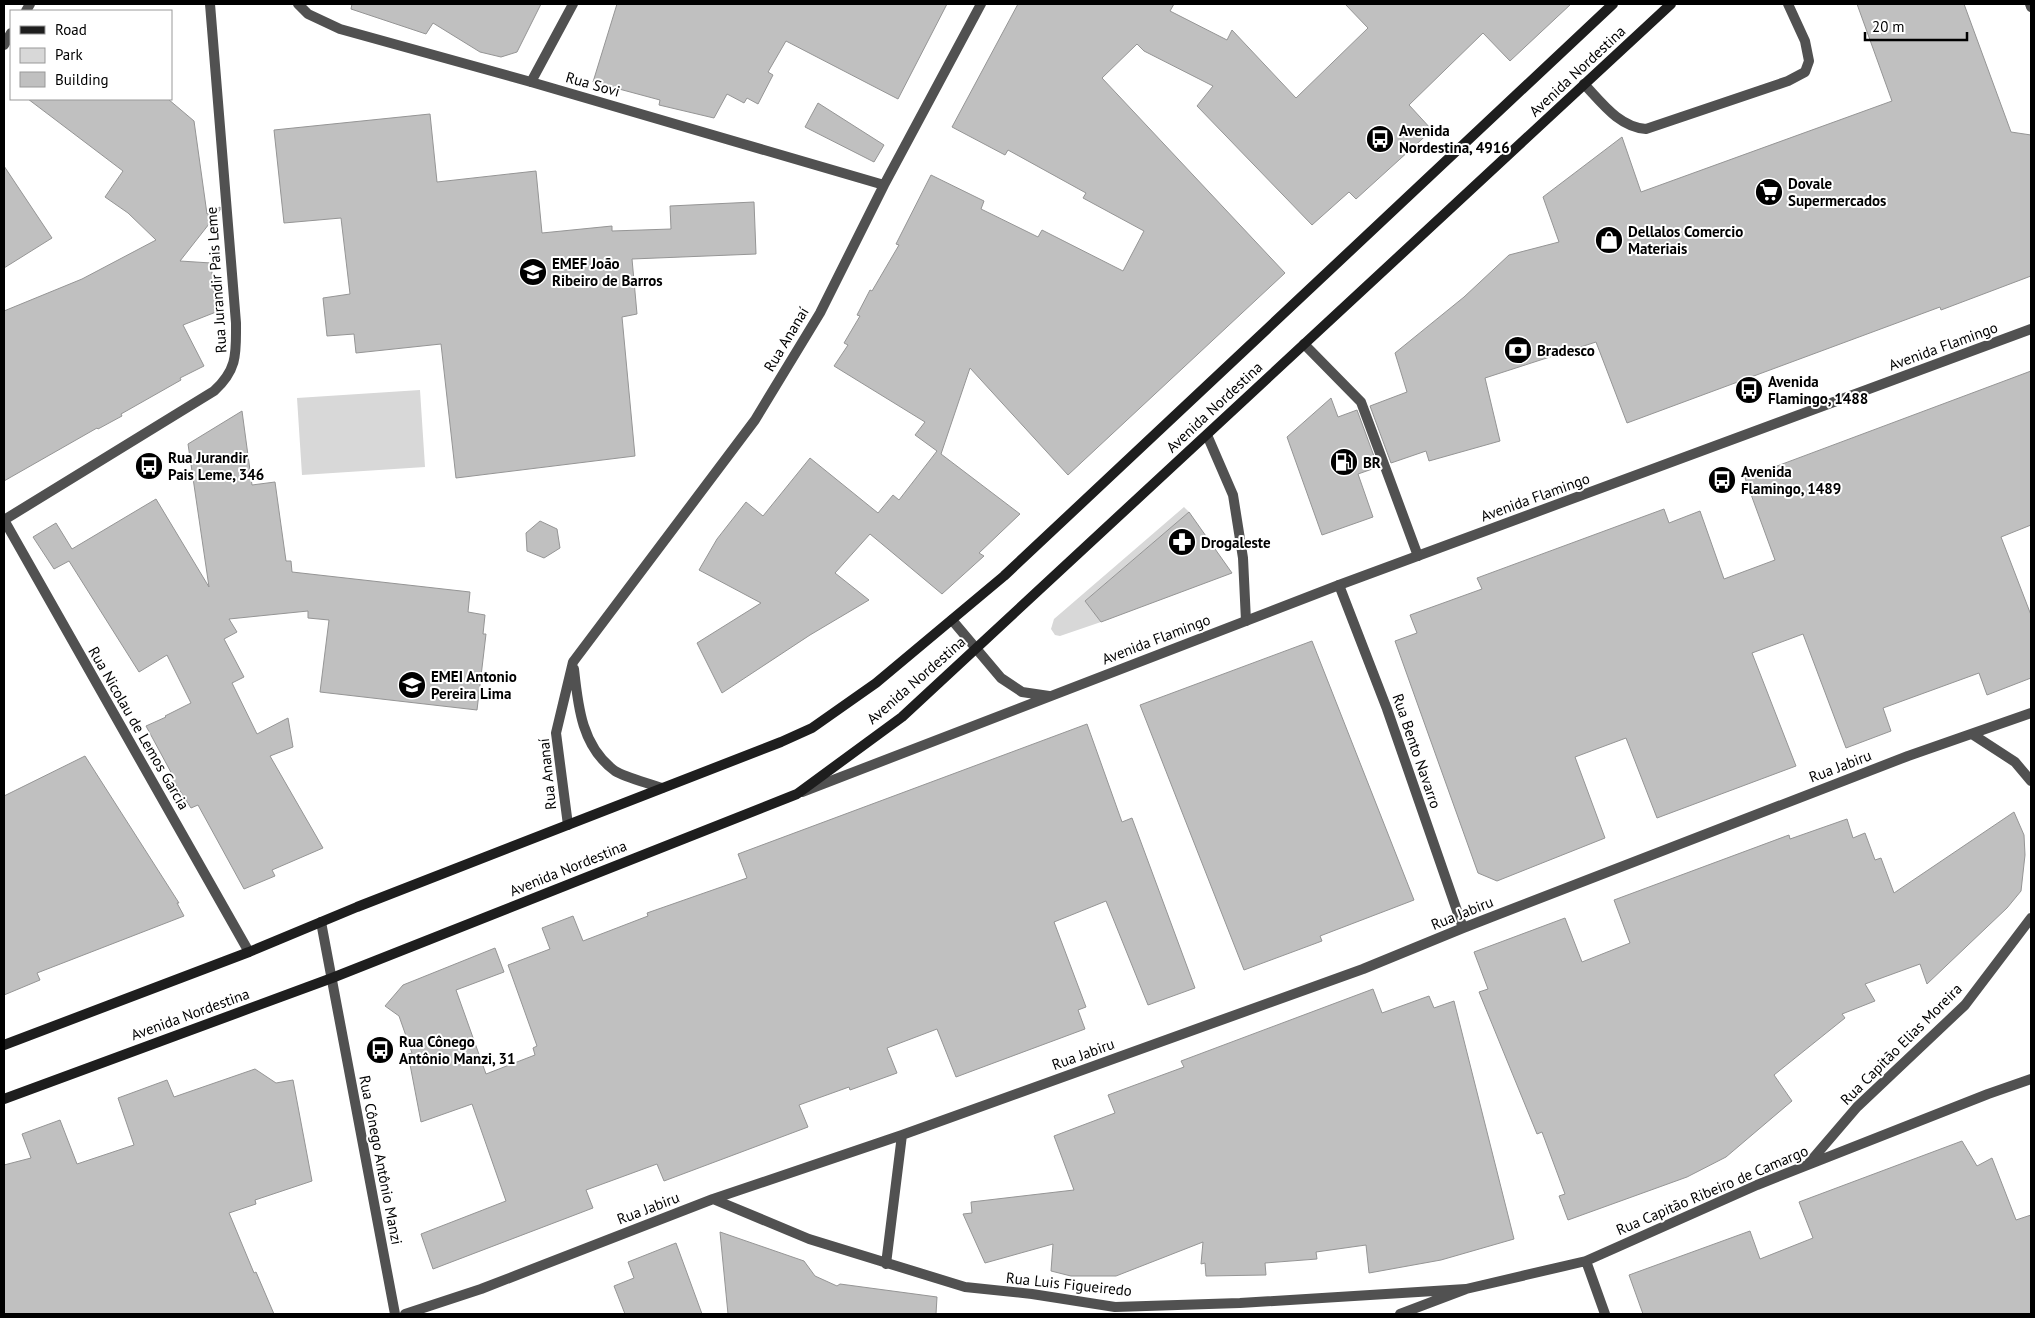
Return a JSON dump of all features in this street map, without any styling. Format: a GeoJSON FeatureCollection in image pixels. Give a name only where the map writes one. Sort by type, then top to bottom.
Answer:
{"type":"FeatureCollection","features":[{"type":"Feature","properties":{"kind":"main road","name":"Avenida Nordestina"},"geometry":{"type":"LineString","coordinates":[[4,1045],[249,952],[812,728],[876,684],[1018,562],[1613,4]]}},
{"type":"Feature","properties":{"kind":"main road","name":"Avenida Nordestina"},"geometry":{"type":"LineString","coordinates":[[4,1099],[332,978],[797,794],[902,717],[1671,4]]}},
{"type":"Feature","properties":{"kind":"street","name":"Rua Jurandir Pais Leme"},"geometry":{"type":"LineString","coordinates":[[4,520],[214,391],[224,382],[236,359],[236,323],[210,4]]}},
{"type":"Feature","properties":{"kind":"street","name":"Rua Sovi"},"geometry":{"type":"LineString","coordinates":[[298,4],[308,14],[340,29],[531,82],[884,185]]}},
{"type":"Feature","properties":{"kind":"street"},"geometry":{"type":"LineString","coordinates":[[531,82],[573,4]]}},
{"type":"Feature","properties":{"kind":"street","name":"Rua Ananaí"},"geometry":{"type":"LineString","coordinates":[[568,825],[556,733],[573,662],[755,420],[820,312],[884,185],[981,4]]}},
{"type":"Feature","properties":{"kind":"street"},"geometry":{"type":"LineString","coordinates":[[1584,84],[1621,120],[1634,128],[1646,129],[1788,81],[1805,72],[1809,61],[1805,40],[1788,4]]}},
{"type":"Feature","properties":{"kind":"street","name":"Avenida Flamingo"},"geometry":{"type":"LineString","coordinates":[[797,794],[1246,620],[2031,329]]}},
{"type":"Feature","properties":{"kind":"street"},"geometry":{"type":"LineString","coordinates":[[1304,344],[1361,402],[1418,556]]}},
{"type":"Feature","properties":{"kind":"street"},"geometry":{"type":"LineString","coordinates":[[1207,435],[1233,495],[1243,558],[1246,620]]}},
{"type":"Feature","properties":{"kind":"street","name":"Rua Nicolau de Lemos Garcia"},"geometry":{"type":"LineString","coordinates":[[4,520],[249,952]]}},
{"type":"Feature","properties":{"kind":"street","name":"Rua Bento Navarro"},"geometry":{"type":"LineString","coordinates":[[1339,585],[1387,709],[1463,928]]}},
{"type":"Feature","properties":{"kind":"street","name":"Avenida Flamingo"},"geometry":{"type":"LineString","coordinates":[[952,620],[1001,678],[1022,692],[1050,696]]}},
{"type":"Feature","properties":{"kind":"street"},"geometry":{"type":"LineString","coordinates":[[573,662],[578,701],[588,741],[596,754],[616,772],[662,788]]}},
{"type":"Feature","properties":{"kind":"street","name":"Rua Jabiru"},"geometry":{"type":"LineString","coordinates":[[405,1314],[481,1289],[713,1199],[902,1135],[1363,969],[1463,928],[1899,760],[2031,713]]}},
{"type":"Feature","properties":{"kind":"street"},"geometry":{"type":"LineString","coordinates":[[1972,734],[2015,762],[2031,781]]}},
{"type":"Feature","properties":{"kind":"street","name":"Rua Capitão Elias Moreira"},"geometry":{"type":"LineString","coordinates":[[1807,1165],[1857,1107],[1965,1005],[2031,918]]}},
{"type":"Feature","properties":{"kind":"street","name":"Rua Cônego Antônio Manzi"},"geometry":{"type":"LineString","coordinates":[[321,922],[395,1314]]}},
{"type":"Feature","properties":{"kind":"street","name":"Rua Capitão Ribeiro de Camargo"},"geometry":{"type":"LineString","coordinates":[[1400,1314],[1466,1289],[1586,1261],[1757,1185],[2031,1079]]}},
{"type":"Feature","properties":{"kind":"street"},"geometry":{"type":"LineString","coordinates":[[886,1264],[902,1135]]}},
{"type":"Feature","properties":{"kind":"street","name":"Rua Luis Figueiredo"},"geometry":{"type":"LineString","coordinates":[[713,1199],[809,1240],[964,1287],[1032,1294],[1115,1307],[1240,1303],[1466,1289]]}},
{"type":"Feature","properties":{"kind":"street"},"geometry":{"type":"LineString","coordinates":[[1586,1261],[1605,1314]]}},
{"type":"Feature","properties":{"kind":"green space"},"geometry":{"type":"Polygon","coordinates":[[[420,390],[425,467],[302,475],[297,398],[420,390]]]}},
{"type":"Feature","properties":{"kind":"green space"},"geometry":{"type":"Polygon","coordinates":[[[1184,507],[1189,512],[1085,601],[1101,622],[1060,636],[1055,635],[1051,629],[1054,619],[1184,507]]]}},
{"type":"Feature","properties":{"kind":"building"},"geometry":{"type":"Polygon","coordinates":[[[352,4],[541,4],[517,52],[501,57],[480,52],[433,23],[426,34],[351,9],[352,4]]]}},
{"type":"Feature","properties":{"kind":"building"},"geometry":{"type":"Polygon","coordinates":[[[617,4],[947,4],[898,99],[786,41],[768,72],[773,75],[758,104],[747,98],[744,103],[727,94],[714,118],[659,105],[660,100],[593,82],[617,4]]]}},
{"type":"Feature","properties":{"kind":"building"},"geometry":{"type":"Polygon","coordinates":[[[1018,4],[1174,4],[1170,11],[1227,40],[1232,30],[1296,98],[1368,28],[1345,4],[1571,4],[1510,61],[1483,33],[1409,105],[1432,130],[1356,199],[1349,192],[1312,225],[1197,106],[1213,86],[1144,51],[1137,44],[1102,78],[1285,273],[1068,475],[970,368],[941,454],[1020,514],[979,553],[984,556],[942,594],[870,534],[835,573],[869,600],[810,635],[722,693],[697,643],[761,603],[699,570],[717,539],[746,502],[763,516],[810,458],[878,513],[893,495],[899,500],[937,451],[915,435],[925,422],[834,366],[848,345],[844,343],[860,316],[857,315],[870,290],[872,291],[899,245],[896,244],[931,175],[984,201],[981,209],[1038,237],[1042,230],[1123,271],[1144,231],[1083,198],[1086,193],[1008,150],[1005,155],[952,127],[1018,4]]]}},
{"type":"Feature","properties":{"kind":"building"},"geometry":{"type":"Polygon","coordinates":[[[1857,4],[1964,4],[2011,132],[2031,135],[2031,276],[1941,310],[1940,307],[1627,423],[1596,342],[1485,378],[1500,441],[1429,461],[1426,451],[1391,463],[1370,406],[1407,392],[1395,353],[1464,297],[1509,255],[1559,242],[1543,197],[1622,137],[1641,192],[1892,101],[1857,4]]]}},
{"type":"Feature","properties":{"kind":"building"},"geometry":{"type":"Polygon","coordinates":[[[29,100],[169,100],[194,121],[207,214],[220,207],[220,210],[180,261],[211,263],[216,312],[183,325],[204,366],[180,378],[181,380],[121,414],[122,416],[97,428],[4,481],[4,311],[82,279],[156,240],[128,213],[105,197],[123,171],[29,100]]]}},
{"type":"Feature","properties":{"kind":"building"},"geometry":{"type":"Polygon","coordinates":[[[818,103],[884,145],[874,162],[805,127],[818,103]]]}},
{"type":"Feature","properties":{"kind":"building"},"geometry":{"type":"Polygon","coordinates":[[[430,114],[437,182],[536,171],[542,233],[612,226],[612,231],[671,229],[670,206],[754,202],[756,254],[632,259],[637,314],[622,317],[635,456],[456,478],[441,344],[356,353],[354,334],[327,336],[323,298],[350,294],[341,218],[284,223],[274,130],[430,114]]]}},
{"type":"Feature","properties":{"kind":"building"},"geometry":{"type":"Polygon","coordinates":[[[4,166],[52,238],[4,268],[4,166]]]}},
{"type":"Feature","properties":{"kind":"building"},"geometry":{"type":"Polygon","coordinates":[[[2031,371],[2031,525],[2001,537],[2031,615],[2031,678],[1987,695],[1979,673],[1883,708],[1891,731],[1846,748],[1803,634],[1752,653],[1796,766],[1657,818],[1626,738],[1575,757],[1605,838],[1497,881],[1478,873],[1395,641],[1417,633],[1410,615],[1482,589],[1477,578],[1664,509],[1669,523],[1700,511],[1724,579],[1775,560],[1745,478],[2031,371]]]}},
{"type":"Feature","properties":{"kind":"building","name":"BR"},"geometry":{"type":"Polygon","coordinates":[[[1331,398],[1338,417],[1357,410],[1378,467],[1358,474],[1373,517],[1322,535],[1287,437],[1331,398]]]}},
{"type":"Feature","properties":{"kind":"building"},"geometry":{"type":"Polygon","coordinates":[[[242,411],[252,485],[275,482],[286,561],[291,561],[292,572],[470,592],[468,612],[485,615],[483,634],[486,634],[477,710],[320,692],[329,620],[308,618],[308,611],[229,619],[237,632],[224,639],[244,677],[232,683],[257,734],[288,718],[293,747],[270,756],[323,848],[272,870],[275,876],[244,889],[198,805],[191,808],[171,777],[173,776],[146,726],[191,703],[167,655],[139,672],[69,561],[54,569],[33,537],[56,523],[72,549],[156,499],[209,587],[188,444],[242,411]]]}},
{"type":"Feature","properties":{"kind":"building","name":"Drogaleste"},"geometry":{"type":"Polygon","coordinates":[[[1189,512],[1232,573],[1101,622],[1085,601],[1189,512]]]}},
{"type":"Feature","properties":{"kind":"building"},"geometry":{"type":"Polygon","coordinates":[[[540,521],[557,529],[560,548],[544,558],[527,551],[526,533],[540,521]]]}},
{"type":"Feature","properties":{"kind":"building"},"geometry":{"type":"Polygon","coordinates":[[[1312,641],[1414,900],[1320,936],[1322,941],[1244,970],[1140,705],[1312,641]]]}},
{"type":"Feature","properties":{"kind":"building"},"geometry":{"type":"Polygon","coordinates":[[[1087,724],[1122,822],[1132,818],[1195,988],[1148,1005],[1106,901],[1054,922],[1086,1007],[1078,1010],[1085,1029],[956,1077],[937,1029],[887,1048],[897,1073],[850,1090],[849,1087],[799,1105],[808,1127],[664,1181],[657,1164],[586,1190],[593,1208],[433,1269],[421,1234],[506,1201],[472,1104],[421,1122],[408,1054],[412,1053],[399,1016],[385,1006],[403,985],[495,948],[504,972],[456,990],[486,1074],[535,1055],[533,1048],[537,1046],[508,965],[550,949],[542,928],[573,916],[583,941],[648,916],[647,913],[747,878],[738,854],[1087,724]]]}},
{"type":"Feature","properties":{"kind":"building"},"geometry":{"type":"Polygon","coordinates":[[[85,756],[179,903],[177,903],[184,916],[37,973],[40,980],[4,995],[4,796],[85,756]]]}},
{"type":"Feature","properties":{"kind":"building"},"geometry":{"type":"Polygon","coordinates":[[[2014,812],[2024,835],[2025,855],[2021,891],[2007,908],[1927,984],[1920,964],[1865,984],[1875,1001],[1842,1014],[1845,1018],[1774,1075],[1792,1101],[1726,1157],[1687,1177],[1568,1220],[1559,1196],[1565,1194],[1542,1132],[1537,1134],[1479,992],[1488,989],[1474,952],[1565,918],[1582,962],[1630,943],[1614,900],[1789,835],[1790,839],[1847,819],[1853,838],[1865,833],[1875,860],[1881,858],[1894,893],[2014,812]]]}},
{"type":"Feature","properties":{"kind":"building"},"geometry":{"type":"Polygon","coordinates":[[[1373,989],[1382,1013],[1429,996],[1434,1008],[1454,1001],[1514,1239],[1441,1260],[1369,1273],[1366,1245],[1316,1252],[1317,1259],[1265,1263],[1266,1275],[1206,1276],[1205,1263],[1201,1264],[1203,1242],[1116,1276],[1071,1276],[1051,1271],[1053,1244],[985,1263],[963,1214],[972,1213],[971,1202],[1074,1190],[1054,1136],[1115,1113],[1108,1095],[1184,1067],[1181,1061],[1373,989]]]}},
{"type":"Feature","properties":{"kind":"building"},"geometry":{"type":"Polygon","coordinates":[[[255,1069],[276,1083],[293,1080],[312,1181],[255,1200],[256,1204],[229,1213],[254,1273],[256,1272],[274,1314],[4,1314],[4,1165],[31,1158],[22,1134],[60,1120],[77,1164],[134,1145],[118,1098],[167,1080],[174,1097],[255,1069]]]}},
{"type":"Feature","properties":{"kind":"building"},"geometry":{"type":"Polygon","coordinates":[[[1962,1141],[1977,1166],[1992,1158],[2016,1220],[2031,1215],[2031,1314],[1643,1314],[1629,1275],[1750,1231],[1760,1259],[1813,1238],[1799,1202],[1962,1141]]]}},
{"type":"Feature","properties":{"kind":"building"},"geometry":{"type":"Polygon","coordinates":[[[720,1232],[804,1261],[815,1276],[837,1286],[840,1284],[937,1297],[936,1314],[728,1314],[720,1232]]]}},
{"type":"Feature","properties":{"kind":"building"},"geometry":{"type":"Polygon","coordinates":[[[676,1243],[702,1314],[625,1314],[614,1286],[634,1278],[628,1262],[676,1243]]]}},
{"type":"Feature","properties":{"kind":"place","name":"Avenida Nordestina, 4916"},"geometry":{"type":"Point","coordinates":[1380,139]}},
{"type":"Feature","properties":{"kind":"place","name":"Dovale Supermercados"},"geometry":{"type":"Point","coordinates":[1769,192]}},
{"type":"Feature","properties":{"kind":"place","name":"Dellalos Comercio Materiais"},"geometry":{"type":"Point","coordinates":[1609,240]}},
{"type":"Feature","properties":{"kind":"place","name":"EMEF João Ribeiro de Barros"},"geometry":{"type":"Point","coordinates":[533,272]}},
{"type":"Feature","properties":{"kind":"place","name":"Bradesco"},"geometry":{"type":"Point","coordinates":[1518,350]}},
{"type":"Feature","properties":{"kind":"place","name":"Avenida Flamingo, 1488"},"geometry":{"type":"Point","coordinates":[1749,390]}},
{"type":"Feature","properties":{"kind":"place","name":"BR"},"geometry":{"type":"Point","coordinates":[1344,462]}},
{"type":"Feature","properties":{"kind":"place","name":"Rua Jurandir Pais Leme, 346"},"geometry":{"type":"Point","coordinates":[149,466]}},
{"type":"Feature","properties":{"kind":"place","name":"Avenida Flamingo, 1489"},"geometry":{"type":"Point","coordinates":[1722,480]}},
{"type":"Feature","properties":{"kind":"place","name":"Drogaleste"},"geometry":{"type":"Point","coordinates":[1182,542]}},
{"type":"Feature","properties":{"kind":"place","name":"EMEI Antonio Pereira Lima"},"geometry":{"type":"Point","coordinates":[412,685]}},
{"type":"Feature","properties":{"kind":"place","name":"Rua Cônego Antônio Manzi, 31"},"geometry":{"type":"Point","coordinates":[380,1050]}}]}
